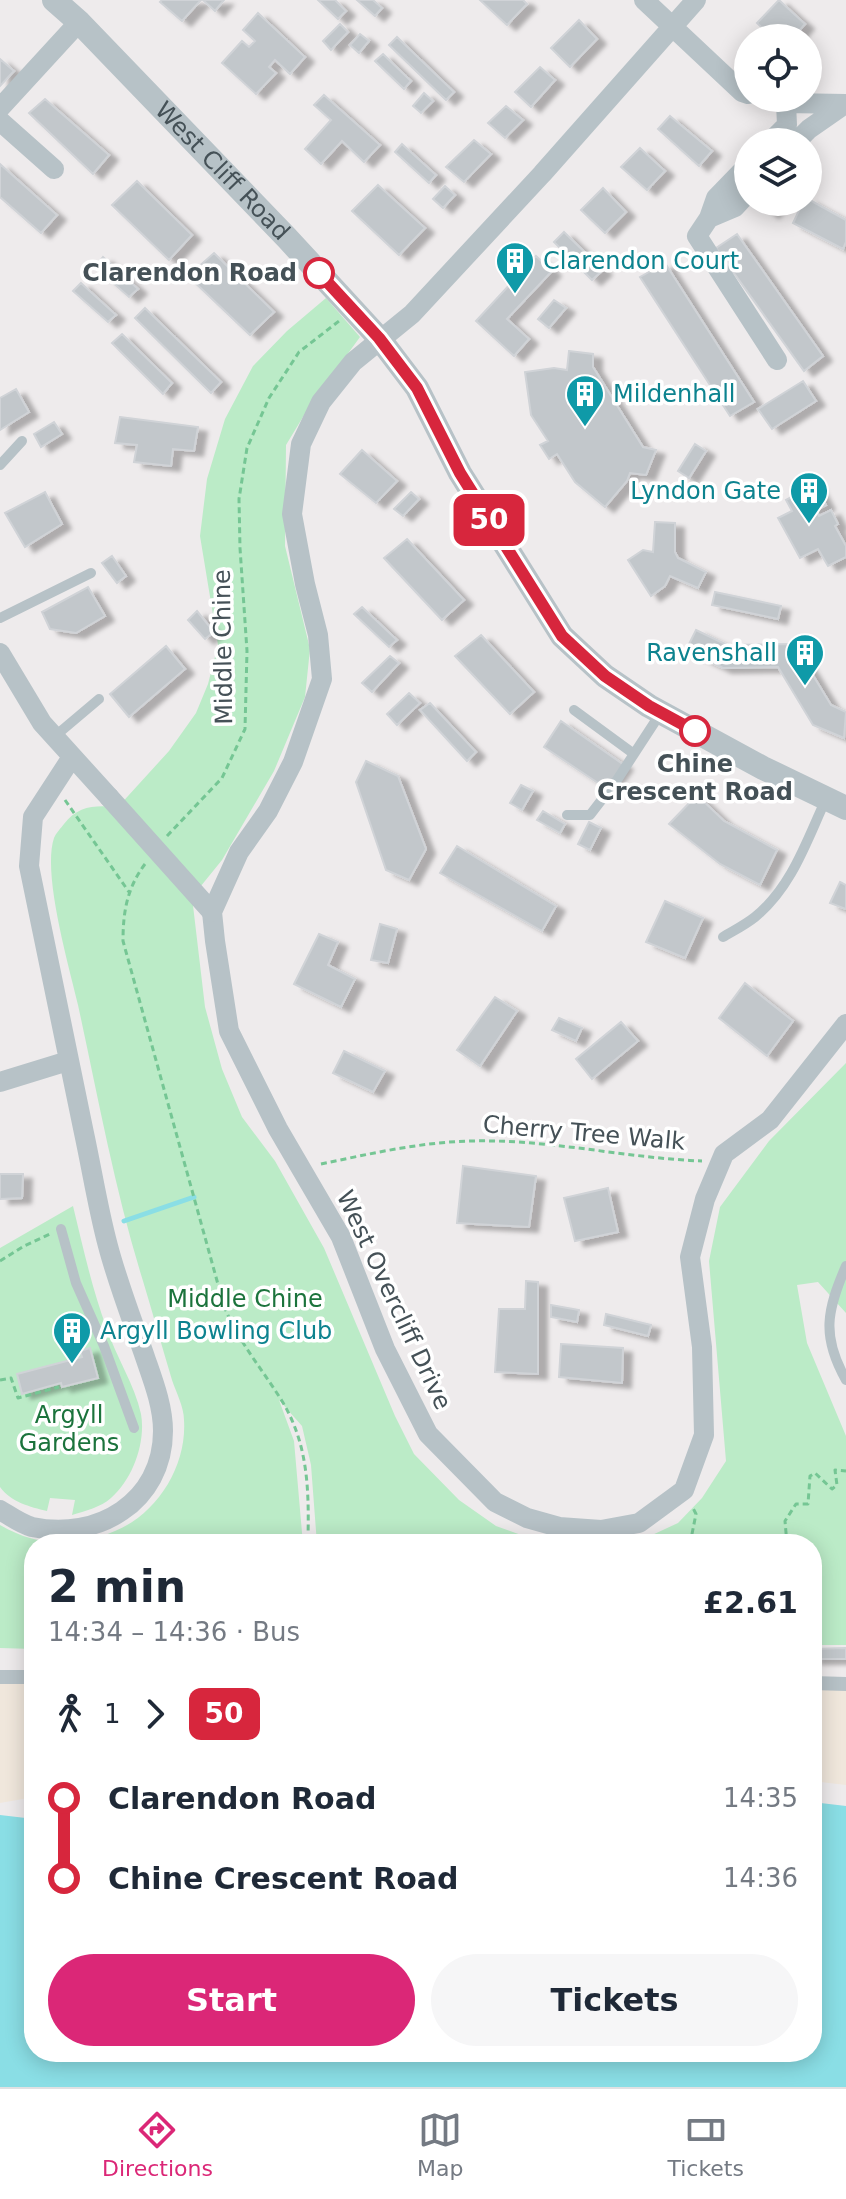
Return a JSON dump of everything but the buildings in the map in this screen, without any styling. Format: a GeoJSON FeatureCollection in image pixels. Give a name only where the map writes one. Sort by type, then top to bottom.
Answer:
{"type":"FeatureCollection","features":[{"type":"Feature","properties":{"kind":"street","name":"West Cliff Road"},"geometry":{"type":"LineString","coordinates":[[54,0],[79,22],[379,338],[417,388],[460,473],[562,636],[605,676],[661,712],[763,768],[836,803]]}},
{"type":"Feature","properties":{"kind":"street"},"geometry":{"type":"LineString","coordinates":[[644,0],[734,85]]}},
{"type":"Feature","properties":{"kind":"street"},"geometry":{"type":"LineString","coordinates":[[0,653],[42,723],[212,912],[239,852],[268,811],[293,762],[322,679],[318,635],[292,514],[301,444],[321,402],[353,362],[422,303],[542,174],[696,0]]}},
{"type":"Feature","properties":{"kind":"street"},"geometry":{"type":"LineString","coordinates":[[0,108],[79,22]]}},
{"type":"Feature","properties":{"kind":"street"},"geometry":{"type":"LineString","coordinates":[[822,104],[844,105]]}},
{"type":"Feature","properties":{"kind":"street"},"geometry":{"type":"LineString","coordinates":[[810,128],[844,105]]}},
{"type":"Feature","properties":{"kind":"street"},"geometry":{"type":"LineString","coordinates":[[0,121],[54,169]]}},
{"type":"Feature","properties":{"kind":"street"},"geometry":{"type":"LineString","coordinates":[[734,179],[716,198],[709,218],[697,236],[777,360]]}},
{"type":"Feature","properties":{"kind":"street"},"geometry":{"type":"LineString","coordinates":[[709,218],[734,207]]}},
{"type":"Feature","properties":{"kind":"street"},"geometry":{"type":"LineString","coordinates":[[0,1510],[28,1526],[54,1530],[81,1529],[106,1522],[128,1507],[145,1489],[158,1460],[163,1433],[161,1407],[108,1247],[29,866],[33,817],[72,757]]}},
{"type":"Feature","properties":{"kind":"street","name":"West Overcliff Drive"},"geometry":{"type":"LineString","coordinates":[[212,912],[229,1031],[301,1169],[341,1237],[385,1349],[428,1434],[495,1502],[559,1527],[601,1530],[639,1523],[684,1490]]}},
{"type":"Feature","properties":{"kind":"street"},"geometry":{"type":"LineString","coordinates":[[684,1490],[704,1435],[702,1347],[690,1257],[705,1199],[724,1154],[770,1120],[846,1024]]}},
{"type":"Feature","properties":{"kind":"street"},"geometry":{"type":"LineString","coordinates":[[0,1082],[68,1061]]}},
{"type":"Feature","properties":{"kind":"street"},"geometry":{"type":"LineString","coordinates":[[0,1677],[24,1677]]}},
{"type":"Feature","properties":{"kind":"street"},"geometry":{"type":"LineString","coordinates":[[822,1683],[846,1684]]}},
{"type":"Feature","properties":{"kind":"lane"},"geometry":{"type":"LineString","coordinates":[[0,465],[22,441]]}},
{"type":"Feature","properties":{"kind":"lane"},"geometry":{"type":"LineString","coordinates":[[0,618],[91,573]]}},
{"type":"Feature","properties":{"kind":"lane"},"geometry":{"type":"LineString","coordinates":[[54,737],[99,699]]}},
{"type":"Feature","properties":{"kind":"lane"},"geometry":{"type":"LineString","coordinates":[[574,710],[634,754]]}},
{"type":"Feature","properties":{"kind":"lane"},"geometry":{"type":"LineString","coordinates":[[567,815],[590,815],[661,712]]}},
{"type":"Feature","properties":{"kind":"lane"},"geometry":{"type":"LineString","coordinates":[[723,937],[755,917],[776,896],[836,803]]}},
{"type":"Feature","properties":{"kind":"lane"},"geometry":{"type":"LineString","coordinates":[[61,1229],[76,1283],[104,1346],[134,1428]]}},
{"type":"Feature","properties":{"kind":"lane"},"geometry":{"type":"LineString","coordinates":[[846,1266],[831,1305],[829,1327],[832,1354],[846,1380]]}},
{"type":"Feature","properties":{"kind":"path","name":"Middle Chine"},"geometry":{"type":"LineString","coordinates":[[161,843],[222,778],[245,729],[247,651],[239,499],[247,448],[269,398],[299,352],[343,317],[337,292]]}},
{"type":"Feature","properties":{"kind":"path"},"geometry":{"type":"LineString","coordinates":[[54,783],[129,892]]}},
{"type":"Feature","properties":{"kind":"path"},"geometry":{"type":"LineString","coordinates":[[147,860],[129,892],[123,915],[123,941],[224,1306],[234,1332],[283,1403],[300,1440],[309,1494],[308,1534]]}},
{"type":"Feature","properties":{"kind":"path","name":"Cherry Tree Walk"},"geometry":{"type":"LineString","coordinates":[[301,1169],[381,1152],[470,1141],[575,1147],[672,1160],[721,1162]]}},
{"type":"Feature","properties":{"kind":"path"},"geometry":{"type":"LineString","coordinates":[[0,1380],[11,1378],[18,1398],[59,1387]]}},
{"type":"Feature","properties":{"kind":"path"},"geometry":{"type":"LineString","coordinates":[[786,1534],[785,1521],[796,1504],[808,1504],[810,1476],[815,1473],[832,1489],[837,1485],[835,1470],[846,1471]]}},
{"type":"Feature","properties":{"kind":"path"},"geometry":{"type":"LineString","coordinates":[[684,1490],[696,1514],[692,1534]]}},
{"type":"Feature","properties":{"kind":"green space","name":"Middle Chine"},"geometry":{"type":"Polygon","coordinates":[[[326,298],[360,337],[309,407],[286,445],[285,546],[310,649],[305,697],[274,771],[222,860],[192,897],[205,1007],[222,1069],[242,1117],[275,1161],[324,1248],[414,1454],[459,1500],[496,1526],[518,1534],[316,1534],[311,1465],[302,1426],[279,1400],[294,1441],[302,1534],[108,1534],[130,1523],[156,1501],[175,1471],[184,1437],[184,1420],[124,1213],[63,945],[51,874],[51,854],[54,838],[69,818],[95,806],[118,807],[169,751],[196,713],[208,684],[218,645],[200,536],[207,479],[225,419],[253,366],[287,331],[326,298]]]}},
{"type":"Feature","properties":{"kind":"green space"},"geometry":{"type":"Polygon","coordinates":[[[846,1063],[846,1313],[818,1282],[797,1285],[807,1343],[846,1436],[846,1645],[822,1645],[822,1534],[654,1534],[678,1523],[702,1498],[726,1461],[709,1261],[720,1207],[769,1141],[846,1063]]]}},
{"type":"Feature","properties":{"kind":"green space","name":"Argyll Gardens"},"geometry":{"type":"Polygon","coordinates":[[[73,1206],[97,1299],[141,1414],[142,1436],[136,1459],[119,1490],[103,1504],[72,1515],[75,1500],[50,1498],[47,1511],[15,1500],[0,1487],[0,1248],[73,1206]]]}},
{"type":"Feature","properties":{"kind":"green space","name":"Middle Chine"},"geometry":{"type":"Polygon","coordinates":[[[0,1525],[24,1536],[24,1649],[0,1648],[0,1525]]]}},
{"type":"Feature","properties":{"kind":"sand"},"geometry":{"type":"Polygon","coordinates":[[[0,1683],[24,1683],[24,1799],[0,1803],[0,1683]]]}},
{"type":"Feature","properties":{"kind":"sand"},"geometry":{"type":"Polygon","coordinates":[[[822,1689],[846,1690],[846,1785],[822,1782],[822,1689]]]}},
{"type":"Feature","properties":{"kind":"water"},"geometry":{"type":"Polygon","coordinates":[[[822,1803],[846,1806],[846,2087],[0,2087],[0,1815],[24,1818],[24,2062],[822,2062],[822,1803]]]}},
{"type":"Feature","properties":{"kind":"waterway"},"geometry":{"type":"LineString","coordinates":[[124,1221],[194,1197]]}},
{"type":"Feature","properties":{"kind":"bus line","name":"50"},"geometry":{"type":"LineString","coordinates":[[319,273],[379,338],[417,388],[460,473],[562,636],[605,676],[649,706],[695,731]]}},
{"type":"Feature","properties":{"kind":"place","name":"Clarendon Road"},"geometry":{"type":"Point","coordinates":[319,273]}},
{"type":"Feature","properties":{"kind":"place","name":"Clarendon Court"},"geometry":{"type":"Point","coordinates":[515,295]}},
{"type":"Feature","properties":{"kind":"place","name":"Mildenhall"},"geometry":{"type":"Point","coordinates":[585,428]}},
{"type":"Feature","properties":{"kind":"place","name":"Lyndon Gate"},"geometry":{"type":"Point","coordinates":[809,525]}},
{"type":"Feature","properties":{"kind":"place","name":"Ravenshall"},"geometry":{"type":"Point","coordinates":[805,687]}},
{"type":"Feature","properties":{"kind":"place","name":"Chine Crescent Road"},"geometry":{"type":"Point","coordinates":[695,731]}},
{"type":"Feature","properties":{"kind":"place","name":"Argyll Bowling Club"},"geometry":{"type":"Point","coordinates":[72,1365]}}]}
